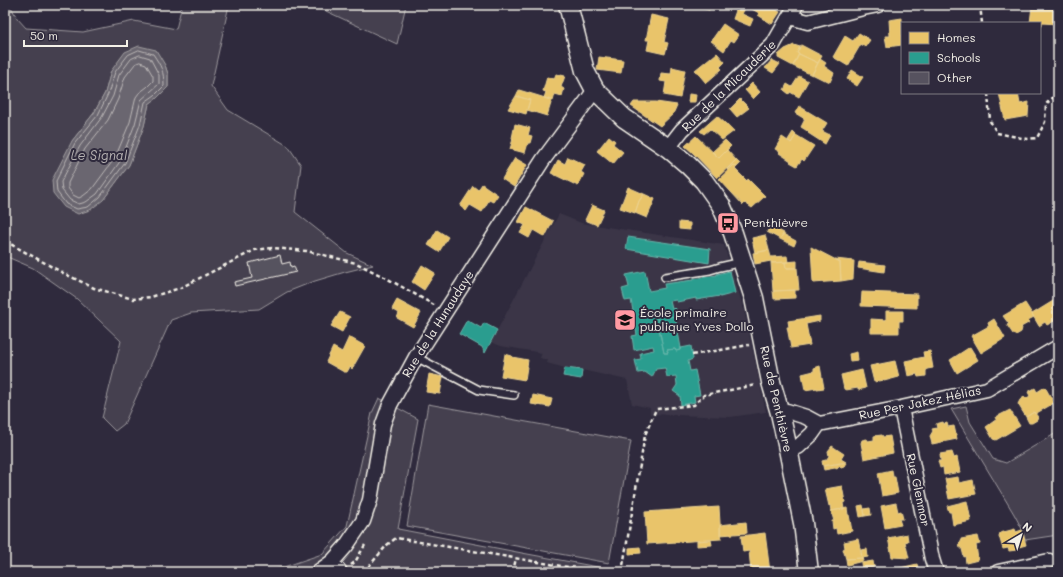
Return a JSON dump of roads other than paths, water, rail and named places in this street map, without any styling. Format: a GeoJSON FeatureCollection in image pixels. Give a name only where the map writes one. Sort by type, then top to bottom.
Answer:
{"type":"FeatureCollection","features":[{"type":"Feature","properties":{"kind":"street","name":"Rue de Penthièvre"},"geometry":{"type":"LineString","coordinates":[[568,5],[585,71],[595,90],[624,118],[668,148],[688,165],[704,181],[721,204],[733,233],[754,298],[771,382],[780,413],[803,523],[809,572]]}},
{"type":"Feature","properties":{"kind":"street","name":"Rue de la Micauderie"},"geometry":{"type":"LineString","coordinates":[[668,148],[682,130],[774,45],[793,11],[808,22],[878,5]]}},
{"type":"Feature","properties":{"kind":"street","name":"Rue de la Hunaudaye"},"geometry":{"type":"LineString","coordinates":[[318,572],[336,567],[346,546],[363,521],[370,500],[383,424],[390,405],[416,357],[543,160],[595,90]]}},
{"type":"Feature","properties":{"kind":"street","name":"Rue Per Jakez Hélias"},"geometry":{"type":"LineString","coordinates":[[819,424],[987,389],[1058,347]]}},
{"type":"Feature","properties":{"kind":"street","name":"Rue Glenmor"},"geometry":{"type":"LineString","coordinates":[[901,408],[936,572]]}},
{"type":"Feature","properties":{"kind":"street"},"geometry":{"type":"LineString","coordinates":[[780,413],[787,411],[806,417],[819,424],[812,434],[798,446],[788,449]]}},
{"type":"Feature","properties":{"kind":"street"},"geometry":{"type":"LineString","coordinates":[[998,572],[1049,560]]}},
{"type":"Feature","properties":{"kind":"lane"},"geometry":{"type":"LineString","coordinates":[[664,277],[710,270],[742,262]]}},
{"type":"Feature","properties":{"kind":"lane"},"geometry":{"type":"LineString","coordinates":[[416,357],[479,390],[514,395]]}},
{"type":"Feature","properties":{"kind":"water","name":"Le Signal"},"geometry":{"type":"Polygon","coordinates":[[[139,46],[156,50],[165,65],[168,74],[168,87],[149,104],[144,126],[129,165],[103,200],[90,210],[78,214],[64,207],[53,193],[52,180],[72,141],[94,113],[105,93],[111,71],[125,52],[139,46]]]}},
{"type":"Feature","properties":{"kind":"place","name":"Penthièvre"},"geometry":{"type":"Point","coordinates":[728,223]}},
{"type":"Feature","properties":{"kind":"place","name":"École primaire publique Yves Dollo"},"geometry":{"type":"Point","coordinates":[625,320]}}]}
